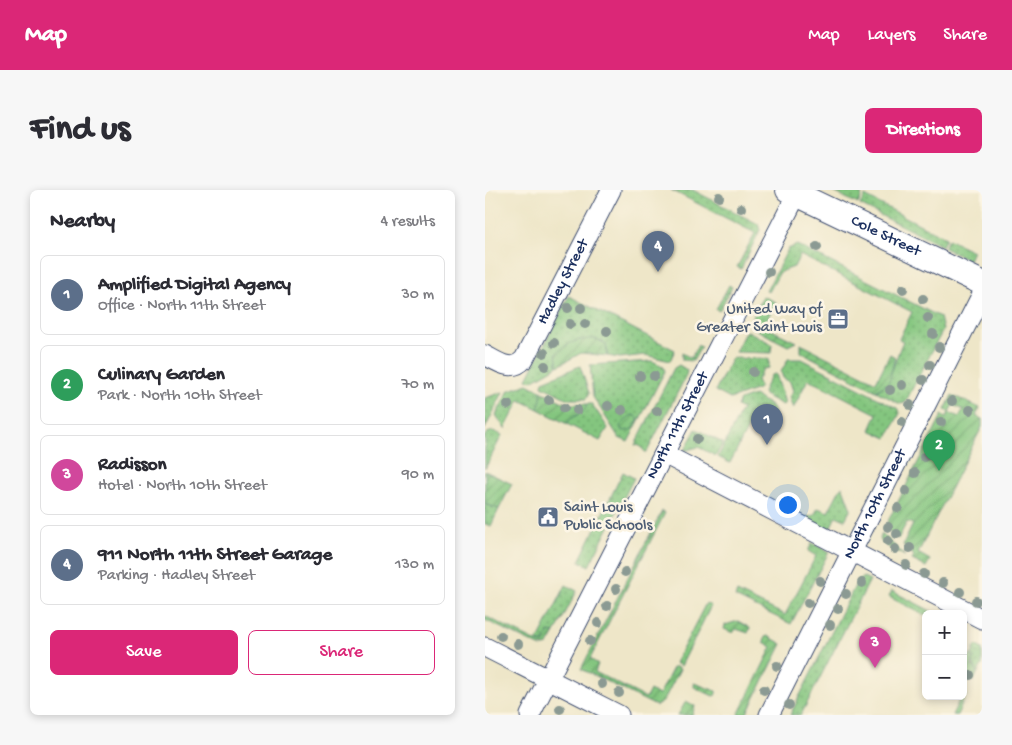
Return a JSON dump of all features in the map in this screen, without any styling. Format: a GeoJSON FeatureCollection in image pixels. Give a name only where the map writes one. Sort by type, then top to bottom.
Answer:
{"type":"FeatureCollection","features":[{"type":"Feature","properties":{"kind":"main road","name":"Cole Street"},"geometry":{"type":"LineString","coordinates":[[795,191],[982,283]]}},
{"type":"Feature","properties":{"kind":"street","name":"Hadley Street"},"geometry":{"type":"LineString","coordinates":[[485,355],[509,366],[515,366],[524,359],[611,190]]}},
{"type":"Feature","properties":{"kind":"street","name":"North 11th Street"},"geometry":{"type":"LineString","coordinates":[[530,715],[664,454],[795,191]]}},
{"type":"Feature","properties":{"kind":"street","name":"North 10th Street"},"geometry":{"type":"LineString","coordinates":[[769,715],[982,294]]}},
{"type":"Feature","properties":{"kind":"street"},"geometry":{"type":"LineString","coordinates":[[664,454],[837,542],[851,552],[982,619]]}},
{"type":"Feature","properties":{"kind":"street"},"geometry":{"type":"LineString","coordinates":[[485,647],[619,715]]}},
{"type":"Feature","properties":{"kind":"green space"},"geometry":{"type":"Polygon","coordinates":[[[671,190],[693,190],[758,224],[760,230],[741,269],[737,267],[755,233],[671,190]]]}},
{"type":"Feature","properties":{"kind":"green space"},"geometry":{"type":"Polygon","coordinates":[[[830,190],[852,190],[862,195],[858,204],[830,190]]]}},
{"type":"Feature","properties":{"kind":"green space"},"geometry":{"type":"Polygon","coordinates":[[[865,196],[946,238],[942,246],[860,205],[865,196]]]}},
{"type":"Feature","properties":{"kind":"green space"},"geometry":{"type":"Polygon","coordinates":[[[948,239],[973,251],[969,260],[944,248],[948,239]]]}},
{"type":"Feature","properties":{"kind":"green space"},"geometry":{"type":"Polygon","coordinates":[[[797,245],[940,317],[943,330],[905,403],[900,404],[876,391],[886,383],[903,341],[899,339],[912,312],[800,255],[794,267],[780,272],[769,292],[766,291],[788,249],[797,245]]]}},
{"type":"Feature","properties":{"kind":"green space"},"geometry":{"type":"Polygon","coordinates":[[[729,285],[732,287],[719,311],[716,309],[729,285]]]}},
{"type":"Feature","properties":{"kind":"green space"},"geometry":{"type":"Polygon","coordinates":[[[569,296],[675,350],[670,361],[645,355],[620,358],[607,356],[607,349],[603,341],[576,340],[556,361],[558,366],[532,381],[527,379],[569,296]]]}},
{"type":"Feature","properties":{"kind":"green space"},"geometry":{"type":"Polygon","coordinates":[[[763,296],[776,302],[763,327],[750,323],[763,296]]]}},
{"type":"Feature","properties":{"kind":"green space"},"geometry":{"type":"Polygon","coordinates":[[[750,323],[759,327],[764,326],[796,342],[788,346],[751,327],[750,323]]]}},
{"type":"Feature","properties":{"kind":"green space"},"geometry":{"type":"Polygon","coordinates":[[[748,331],[772,344],[771,353],[735,352],[745,332],[748,331]]]}},
{"type":"Feature","properties":{"kind":"green space"},"geometry":{"type":"Polygon","coordinates":[[[596,339],[606,344],[607,356],[581,353],[558,366],[556,354],[565,346],[579,340],[596,339]]]}},
{"type":"Feature","properties":{"kind":"green space"},"geometry":{"type":"Polygon","coordinates":[[[801,344],[876,382],[890,354],[895,357],[889,382],[876,391],[801,352],[801,344]]]}},
{"type":"Feature","properties":{"kind":"green space"},"geometry":{"type":"Polygon","coordinates":[[[698,345],[701,347],[693,361],[682,360],[682,353],[691,358],[698,345]]]}},
{"type":"Feature","properties":{"kind":"green space"},"geometry":{"type":"Polygon","coordinates":[[[732,358],[769,359],[769,368],[763,369],[757,380],[760,386],[758,389],[730,399],[715,391],[732,358]]]}},
{"type":"Feature","properties":{"kind":"green space"},"geometry":{"type":"Polygon","coordinates":[[[788,359],[802,359],[897,408],[900,413],[887,438],[870,430],[877,414],[808,379],[793,409],[789,397],[793,391],[790,382],[783,378],[781,372],[788,359]]]}},
{"type":"Feature","properties":{"kind":"green space"},"geometry":{"type":"Polygon","coordinates":[[[652,361],[663,366],[665,371],[628,442],[619,438],[593,397],[590,365],[652,361]]]}},
{"type":"Feature","properties":{"kind":"green space"},"geometry":{"type":"Polygon","coordinates":[[[679,365],[687,370],[686,376],[647,452],[645,452],[640,446],[635,445],[674,368],[679,365]]]}},
{"type":"Feature","properties":{"kind":"green space"},"geometry":{"type":"Polygon","coordinates":[[[580,366],[589,393],[586,399],[568,399],[542,386],[543,381],[580,366]]]}},
{"type":"Feature","properties":{"kind":"green space"},"geometry":{"type":"Polygon","coordinates":[[[776,374],[785,403],[783,405],[764,395],[763,392],[771,375],[776,374]]]}},
{"type":"Feature","properties":{"kind":"green space"},"geometry":{"type":"Polygon","coordinates":[[[528,384],[541,391],[542,399],[538,409],[520,400],[505,429],[496,415],[509,390],[528,384]]]}},
{"type":"Feature","properties":{"kind":"green space"},"geometry":{"type":"Polygon","coordinates":[[[541,391],[567,404],[587,404],[586,408],[567,424],[538,409],[541,391]]]}},
{"type":"Feature","properties":{"kind":"green space"},"geometry":{"type":"Polygon","coordinates":[[[503,392],[485,429],[485,398],[503,392]]]}},
{"type":"Feature","properties":{"kind":"green space"},"geometry":{"type":"Polygon","coordinates":[[[754,395],[773,407],[776,417],[758,408],[730,463],[718,457],[742,409],[737,406],[740,400],[754,395]]]}},
{"type":"Feature","properties":{"kind":"green space"},"geometry":{"type":"Polygon","coordinates":[[[952,395],[980,408],[976,416],[982,419],[982,427],[918,553],[930,560],[926,567],[912,560],[914,556],[903,545],[913,524],[907,522],[898,539],[885,527],[942,415],[947,417],[949,412],[945,410],[952,395]],[[953,405],[949,412],[959,417],[963,410],[953,405]]]}},
{"type":"Feature","properties":{"kind":"green space"},"geometry":{"type":"Polygon","coordinates":[[[587,404],[592,404],[608,428],[600,441],[567,424],[571,417],[583,412],[587,404]]]}},
{"type":"Feature","properties":{"kind":"green space"},"geometry":{"type":"Polygon","coordinates":[[[634,415],[639,419],[631,430],[622,431],[620,426],[630,416],[634,415]]]}},
{"type":"Feature","properties":{"kind":"green space"},"geometry":{"type":"Polygon","coordinates":[[[696,429],[723,443],[716,456],[698,447],[684,451],[696,429]]]}},
{"type":"Feature","properties":{"kind":"green space"},"geometry":{"type":"Polygon","coordinates":[[[493,431],[502,435],[485,469],[485,436],[493,431]]]}},
{"type":"Feature","properties":{"kind":"green space"},"geometry":{"type":"Polygon","coordinates":[[[485,471],[512,484],[499,509],[485,504],[485,471]]]}},
{"type":"Feature","properties":{"kind":"green space"},"geometry":{"type":"Polygon","coordinates":[[[623,472],[634,478],[589,566],[579,561],[623,472]]]}},
{"type":"Feature","properties":{"kind":"green space"},"geometry":{"type":"Polygon","coordinates":[[[841,487],[851,509],[845,520],[836,516],[829,531],[803,518],[814,515],[818,508],[828,512],[841,487]]]}},
{"type":"Feature","properties":{"kind":"green space"},"geometry":{"type":"Polygon","coordinates":[[[485,504],[499,509],[491,526],[485,524],[485,504]]]}},
{"type":"Feature","properties":{"kind":"green space"},"geometry":{"type":"Polygon","coordinates":[[[662,511],[665,513],[590,659],[598,664],[595,672],[646,698],[650,690],[659,695],[674,666],[680,669],[663,702],[656,706],[581,669],[662,511]]]}},
{"type":"Feature","properties":{"kind":"green space"},"geometry":{"type":"Polygon","coordinates":[[[882,533],[905,556],[886,546],[880,539],[882,533]]]}},
{"type":"Feature","properties":{"kind":"green space"},"geometry":{"type":"Polygon","coordinates":[[[812,543],[829,552],[791,624],[735,597],[737,592],[785,615],[816,556],[808,551],[812,543]]]}},
{"type":"Feature","properties":{"kind":"green space"},"geometry":{"type":"Polygon","coordinates":[[[864,577],[870,580],[801,715],[790,715],[858,580],[864,577]]]}},
{"type":"Feature","properties":{"kind":"green space"},"geometry":{"type":"Polygon","coordinates":[[[566,585],[577,591],[555,633],[549,632],[544,642],[537,642],[566,585]]]}},
{"type":"Feature","properties":{"kind":"green space"},"geometry":{"type":"Polygon","coordinates":[[[892,591],[929,610],[922,610],[922,614],[889,597],[892,591]]]}},
{"type":"Feature","properties":{"kind":"green space"},"geometry":{"type":"Polygon","coordinates":[[[706,603],[711,606],[681,666],[675,663],[706,603]]]}},
{"type":"Feature","properties":{"kind":"green space"},"geometry":{"type":"Polygon","coordinates":[[[485,616],[539,643],[544,642],[549,632],[555,633],[548,645],[541,647],[485,620],[485,616]]]}},
{"type":"Feature","properties":{"kind":"green space"},"geometry":{"type":"Polygon","coordinates":[[[738,621],[750,628],[748,633],[736,629],[733,633],[724,629],[725,625],[738,621]]]}},
{"type":"Feature","properties":{"kind":"green space"},"geometry":{"type":"Polygon","coordinates":[[[768,636],[782,644],[746,715],[738,715],[772,647],[764,642],[765,637],[768,636]]]}},
{"type":"Feature","properties":{"kind":"green space"},"geometry":{"type":"Polygon","coordinates":[[[976,645],[982,649],[982,665],[978,672],[972,659],[976,645]]]}},
{"type":"Feature","properties":{"kind":"green space"},"geometry":{"type":"Polygon","coordinates":[[[971,654],[974,658],[972,665],[978,672],[974,681],[967,679],[967,662],[971,654]]]}},
{"type":"Feature","properties":{"kind":"green space"},"geometry":{"type":"Polygon","coordinates":[[[694,683],[716,691],[716,695],[713,696],[694,687],[694,683]]]}},
{"type":"Feature","properties":{"kind":"green space"},"geometry":{"type":"Polygon","coordinates":[[[959,700],[964,700],[957,715],[952,715],[959,700]]]}},
{"type":"Feature","properties":{"kind":"green space"},"geometry":{"type":"Polygon","coordinates":[[[686,701],[695,706],[692,715],[678,715],[686,701]]]}},
{"type":"Feature","properties":{"kind":"place","name":"911 North 11th Street Garage"},"geometry":{"type":"Point","coordinates":[658,272]}},
{"type":"Feature","properties":{"kind":"place","name":"United Way of Greater Saint Louis"},"geometry":{"type":"Point","coordinates":[838,319]}},
{"type":"Feature","properties":{"kind":"place","name":"Amplified Digital Agency"},"geometry":{"type":"Point","coordinates":[767,445]}},
{"type":"Feature","properties":{"kind":"place","name":"Culinary Garden"},"geometry":{"type":"Point","coordinates":[939,471]}},
{"type":"Feature","properties":{"kind":"place","name":"Saint Louis Public Schools"},"geometry":{"type":"Point","coordinates":[548,517]}},
{"type":"Feature","properties":{"kind":"place","name":"Radisson"},"geometry":{"type":"Point","coordinates":[875,668]}}]}
